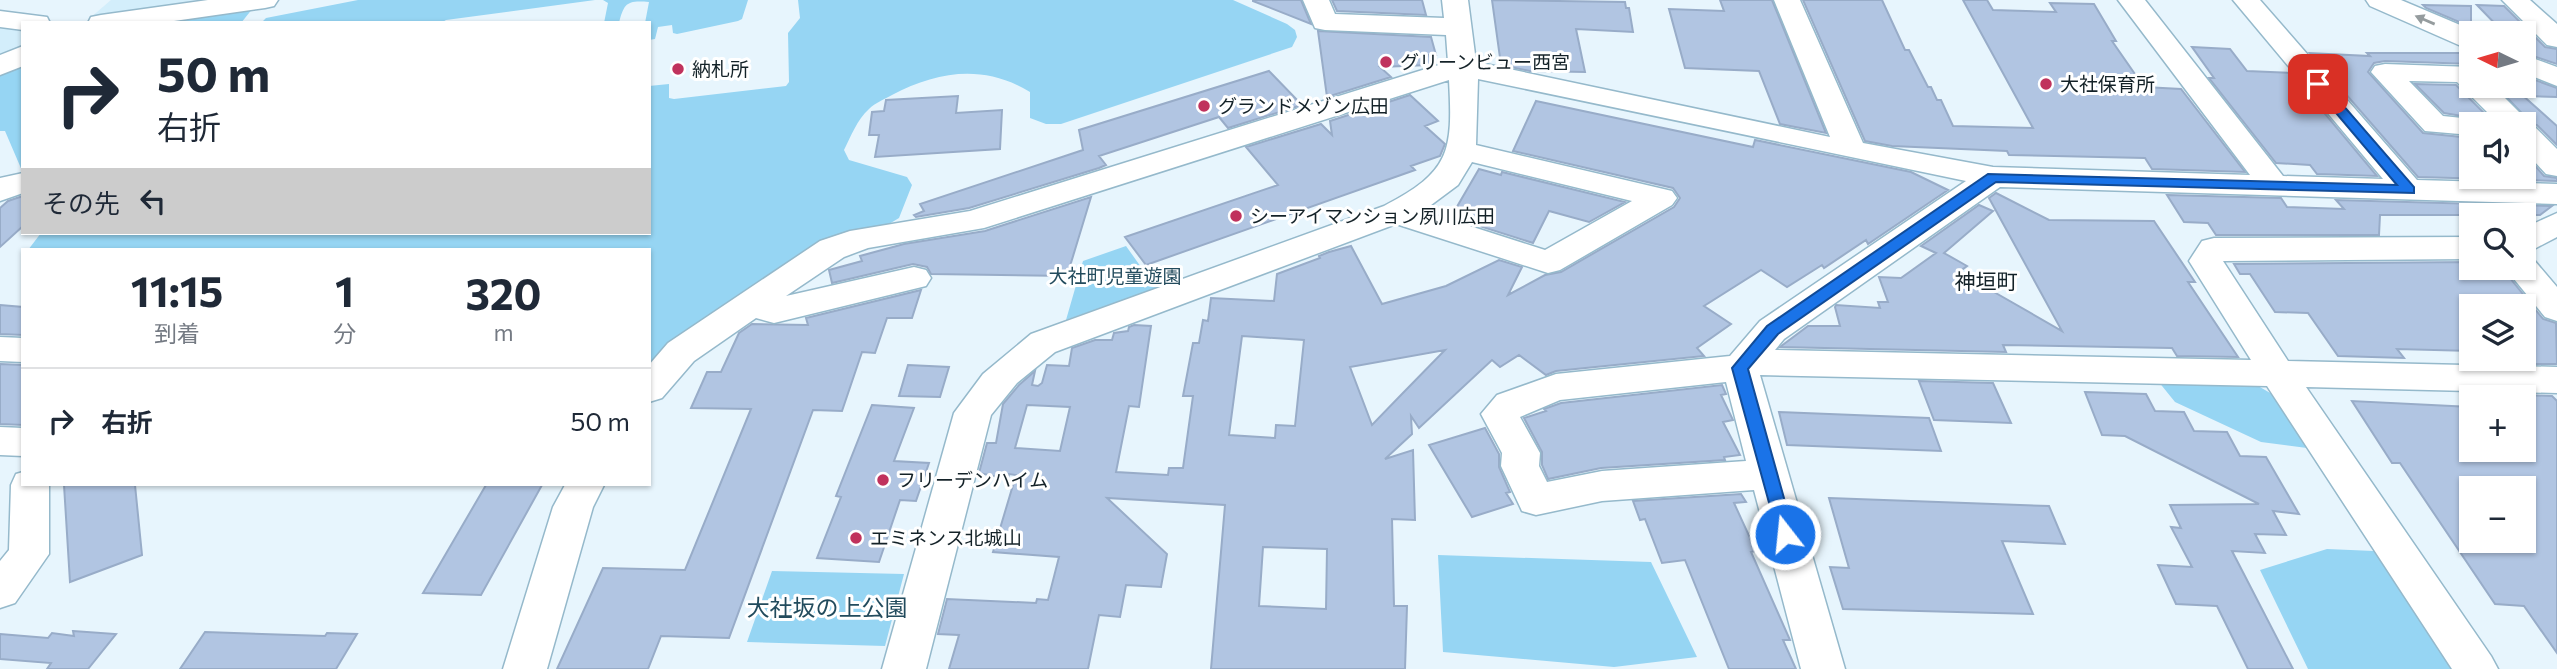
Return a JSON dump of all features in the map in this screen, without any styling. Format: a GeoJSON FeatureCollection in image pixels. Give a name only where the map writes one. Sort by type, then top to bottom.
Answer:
{"type":"FeatureCollection","features":[{"type":"Feature","properties":{"kind":"street"},"geometry":{"type":"LineString","coordinates":[[115,21],[267,0]]}},
{"type":"Feature","properties":{"kind":"street"},"geometry":{"type":"LineString","coordinates":[[253,21],[267,0]]}},
{"type":"Feature","properties":{"kind":"street"},"geometry":{"type":"LineString","coordinates":[[1316,0],[1325,22],[1459,27]]}},
{"type":"Feature","properties":{"kind":"street"},"geometry":{"type":"LineString","coordinates":[[904,669],[973,413],[986,391],[1016,362],[1043,343],[1395,213],[1421,199],[1451,173],[1462,151],[1461,67],[1455,0]]}},
{"type":"Feature","properties":{"kind":"street"},"geometry":{"type":"LineString","coordinates":[[1787,0],[1850,150]]}},
{"type":"Feature","properties":{"kind":"street"},"geometry":{"type":"LineString","coordinates":[[2131,0],[2274,186]]}},
{"type":"Feature","properties":{"kind":"street"},"geometry":{"type":"LineString","coordinates":[[2246,0],[2409,190]]}},
{"type":"Feature","properties":{"kind":"street"},"geometry":{"type":"LineString","coordinates":[[2379,0],[2459,35]]}},
{"type":"Feature","properties":{"kind":"street"},"geometry":{"type":"LineString","coordinates":[[2515,0],[2557,39]]}},
{"type":"Feature","properties":{"kind":"street"},"geometry":{"type":"LineString","coordinates":[[0,19],[21,21]]}},
{"type":"Feature","properties":{"kind":"street"},"geometry":{"type":"LineString","coordinates":[[0,67],[21,55]]}},
{"type":"Feature","properties":{"kind":"street"},"geometry":{"type":"LineString","coordinates":[[651,387],[681,352],[832,249],[862,238],[974,221],[1461,67],[1850,150],[1993,177],[2557,194]]}},
{"type":"Feature","properties":{"kind":"street"},"geometry":{"type":"LineString","coordinates":[[2536,68],[2557,77]]}},
{"type":"Feature","properties":{"kind":"street"},"geometry":{"type":"LineString","coordinates":[[2459,74],[2385,72],[2435,125],[2459,125]]}},
{"type":"Feature","properties":{"kind":"street"},"geometry":{"type":"LineString","coordinates":[[2489,98],[2503,112]]}},
{"type":"Feature","properties":{"kind":"street"},"geometry":{"type":"LineString","coordinates":[[2536,145],[2557,167]]}},
{"type":"Feature","properties":{"kind":"street"},"geometry":{"type":"LineString","coordinates":[[1395,213],[1548,262],[1661,198],[1462,151]]}},
{"type":"Feature","properties":{"kind":"street"},"geometry":{"type":"LineString","coordinates":[[1743,365],[1772,330],[1993,177]]}},
{"type":"Feature","properties":{"kind":"street"},"geometry":{"type":"LineString","coordinates":[[2536,234],[2557,223]]}},
{"type":"Feature","properties":{"kind":"street"},"geometry":{"type":"LineString","coordinates":[[2459,248],[2214,249],[2206,261],[2278,375],[2476,669]]}},
{"type":"Feature","properties":{"kind":"street"},"geometry":{"type":"LineString","coordinates":[[750,304],[774,311],[914,278]]}},
{"type":"Feature","properties":{"kind":"street"},"geometry":{"type":"LineString","coordinates":[[2532,280],[2557,309]]}},
{"type":"Feature","properties":{"kind":"street"},"geometry":{"type":"LineString","coordinates":[[0,349],[21,350]]}},
{"type":"Feature","properties":{"kind":"street"},"geometry":{"type":"LineString","coordinates":[[1743,365],[1768,474],[1823,669]]}},
{"type":"Feature","properties":{"kind":"street"},"geometry":{"type":"LineString","coordinates":[[1768,474],[1602,486],[1536,500],[1520,466],[1521,453],[1500,414],[1510,404],[1556,387],[1743,365],[2557,380]]}},
{"type":"Feature","properties":{"kind":"street"},"geometry":{"type":"LineString","coordinates":[[0,441],[21,442]]}},
{"type":"Feature","properties":{"kind":"street"},"geometry":{"type":"LineString","coordinates":[[0,591],[29,554],[30,486]]}},
{"type":"Feature","properties":{"kind":"street"},"geometry":{"type":"LineString","coordinates":[[524,669],[573,507],[584,486]]}},
{"type":"Feature","properties":{"kind":"shaded area"},"geometry":{"type":"Polygon","coordinates":[[[111,0],[231,0],[179,9],[90,18],[111,0]]]}},
{"type":"Feature","properties":{"kind":"shaded area"},"geometry":{"type":"Polygon","coordinates":[[[0,26],[21,29],[21,50],[0,61],[0,26]]]}},
{"type":"Feature","properties":{"kind":"green space"},"geometry":{"type":"Polygon","coordinates":[[[358,0],[595,0],[444,21],[263,21],[266,18],[358,0]]]}},
{"type":"Feature","properties":{"kind":"green space"},"geometry":{"type":"Polygon","coordinates":[[[603,0],[748,0],[742,19],[738,21],[677,34],[673,33],[672,25],[658,27],[655,39],[651,40],[651,21],[645,21],[649,2],[631,2],[625,7],[620,21],[604,21],[608,3],[603,0]]]}},
{"type":"Feature","properties":{"kind":"green space"},"geometry":{"type":"Polygon","coordinates":[[[798,0],[1233,0],[1287,24],[1295,30],[1297,37],[1292,47],[1061,124],[1046,124],[1030,118],[1030,92],[1013,83],[978,74],[926,80],[892,95],[865,113],[844,150],[849,160],[907,177],[912,185],[899,218],[889,224],[846,233],[651,366],[651,248],[30,248],[39,235],[651,235],[651,86],[669,84],[669,98],[674,99],[786,86],[789,82],[788,33],[800,18],[798,0]]]}},
{"type":"Feature","properties":{"kind":"green space"},"geometry":{"type":"Polygon","coordinates":[[[253,8],[243,21],[168,21],[253,8]]]}},
{"type":"Feature","properties":{"kind":"green space"},"geometry":{"type":"Polygon","coordinates":[[[21,59],[21,168],[5,131],[0,131],[0,70],[21,59]]]}},
{"type":"Feature","properties":{"kind":"green space","name":"大社町児童遊園"},"geometry":{"type":"Polygon","coordinates":[[[1126,246],[1156,288],[1066,320],[1083,261],[1126,246]]]}},
{"type":"Feature","properties":{"kind":"green space"},"geometry":{"type":"Polygon","coordinates":[[[2158,381],[2253,383],[2277,397],[2307,448],[2261,442],[2175,402],[2158,381]]]}},
{"type":"Feature","properties":{"kind":"green space"},"geometry":{"type":"Polygon","coordinates":[[[2327,549],[2374,551],[2452,669],[2308,669],[2260,570],[2327,549]]]}},
{"type":"Feature","properties":{"kind":"green space"},"geometry":{"type":"Polygon","coordinates":[[[1438,555],[1651,562],[1697,657],[1614,667],[1443,652],[1438,555]]]}},
{"type":"Feature","properties":{"kind":"green space","name":"大社坂の上公園"},"geometry":{"type":"Polygon","coordinates":[[[772,571],[904,574],[885,646],[747,642],[772,571]]]}},
{"type":"Feature","properties":{"kind":"building"},"geometry":{"type":"Polygon","coordinates":[[[1301,0],[1311,24],[1253,1],[1301,0]]]}},
{"type":"Feature","properties":{"kind":"building"},"geometry":{"type":"Polygon","coordinates":[[[1332,0],[1422,0],[1426,15],[1337,11],[1332,0]]]}},
{"type":"Feature","properties":{"kind":"building"},"geometry":{"type":"Polygon","coordinates":[[[1492,0],[1625,2],[1626,8],[1629,8],[1633,32],[1576,29],[1585,72],[1530,71],[1501,65],[1492,0]]]}},
{"type":"Feature","properties":{"kind":"building"},"geometry":{"type":"Polygon","coordinates":[[[1720,0],[1772,0],[1826,133],[1780,124],[1759,71],[1685,68],[1669,9],[1724,11],[1720,0]]]}},
{"type":"Feature","properties":{"kind":"building"},"geometry":{"type":"Polygon","coordinates":[[[1803,0],[1882,0],[1905,50],[1909,50],[1937,100],[1941,100],[1953,126],[2033,128],[1963,0],[1987,0],[1993,10],[2056,12],[2050,3],[2094,4],[2116,41],[2112,41],[2144,87],[2181,89],[2245,172],[2152,169],[2145,158],[2009,155],[2007,151],[1892,146],[1865,141],[1803,0]]]}},
{"type":"Feature","properties":{"kind":"building"},"geometry":{"type":"Polygon","coordinates":[[[2423,5],[2471,6],[2471,21],[2459,22],[2423,5]]]}},
{"type":"Feature","properties":{"kind":"building"},"geometry":{"type":"Polygon","coordinates":[[[2477,5],[2504,6],[2519,21],[2492,21],[2477,5]]]}},
{"type":"Feature","properties":{"kind":"building","name":"グリーンビュー西宮"},"geometry":{"type":"Polygon","coordinates":[[[1318,31],[1431,37],[1436,55],[1429,55],[1432,64],[1429,65],[1380,67],[1391,77],[1327,97],[1318,31]]]}},
{"type":"Feature","properties":{"kind":"building"},"geometry":{"type":"Polygon","coordinates":[[[2536,38],[2545,47],[2557,49],[2557,64],[2536,57],[2536,38]]]}},
{"type":"Feature","properties":{"kind":"building"},"geometry":{"type":"Polygon","coordinates":[[[2192,47],[2230,49],[2247,71],[2291,73],[2377,176],[2317,174],[2310,165],[2276,163],[2209,78],[2214,78],[2192,47]]]}},
{"type":"Feature","properties":{"kind":"building"},"geometry":{"type":"Polygon","coordinates":[[[2310,53],[2370,56],[2367,53],[2459,53],[2459,64],[2385,61],[2374,63],[2368,72],[2423,133],[2459,137],[2459,178],[2418,177],[2310,53]]]}},
{"type":"Feature","properties":{"kind":"building"},"geometry":{"type":"Polygon","coordinates":[[[1269,71],[1302,105],[1228,128],[1219,117],[1099,156],[1106,165],[1099,168],[969,208],[916,217],[914,215],[924,211],[920,204],[1083,150],[1079,130],[1269,71]]]}},
{"type":"Feature","properties":{"kind":"building"},"geometry":{"type":"Polygon","coordinates":[[[2536,80],[2557,88],[2557,97],[2536,96],[2536,80]]]}},
{"type":"Feature","properties":{"kind":"building"},"geometry":{"type":"Polygon","coordinates":[[[2415,84],[2456,85],[2459,88],[2459,98],[2469,98],[2483,112],[2459,112],[2459,116],[2444,113],[2415,84]]]}},
{"type":"Feature","properties":{"kind":"building"},"geometry":{"type":"Polygon","coordinates":[[[1410,95],[1438,121],[1425,126],[1445,144],[1440,156],[1411,166],[1415,170],[1146,265],[1125,237],[1278,185],[1246,147],[1321,124],[1332,135],[1330,121],[1410,95]]]}},
{"type":"Feature","properties":{"kind":"building"},"geometry":{"type":"Polygon","coordinates":[[[958,96],[956,113],[1002,110],[1000,149],[875,157],[879,135],[869,135],[872,112],[884,111],[886,100],[958,96]]]}},
{"type":"Feature","properties":{"kind":"building"},"geometry":{"type":"Polygon","coordinates":[[[2507,98],[2526,98],[2557,126],[2557,145],[2536,125],[2536,112],[2521,112],[2507,98]]]}},
{"type":"Feature","properties":{"kind":"building"},"geometry":{"type":"Polygon","coordinates":[[[1536,101],[1753,147],[1755,140],[1911,172],[1948,190],[1868,244],[1866,240],[1824,268],[1822,265],[1787,287],[1761,270],[1704,306],[1731,324],[1697,348],[1704,356],[1556,371],[1546,375],[1519,355],[1500,367],[1492,360],[1419,428],[1411,416],[1412,434],[1385,459],[1413,450],[1415,520],[1392,519],[1394,606],[1407,606],[1405,669],[1211,669],[1225,505],[1107,498],[1167,554],[1161,587],[1126,585],[1120,617],[1099,615],[1088,669],[949,669],[959,635],[938,634],[947,599],[1036,603],[1037,599],[1048,600],[1059,557],[993,552],[1016,475],[1009,474],[1008,479],[979,473],[987,443],[996,443],[1003,404],[1035,371],[1032,385],[1038,386],[1042,383],[1047,365],[1069,366],[1072,348],[1095,340],[1112,340],[1114,333],[1128,331],[1129,327],[1134,325],[1151,326],[1139,407],[1129,406],[1116,472],[1168,475],[1169,468],[1183,468],[1193,396],[1183,396],[1193,343],[1199,343],[1203,320],[1208,321],[1211,298],[1274,301],[1277,274],[1329,252],[1351,246],[1382,304],[1446,286],[1499,260],[1522,267],[1508,295],[1545,275],[1561,272],[1674,207],[1680,198],[1673,188],[1513,151],[1536,101]],[[1242,336],[1229,435],[1275,438],[1276,425],[1295,426],[1304,340],[1242,336]],[[1445,350],[1350,367],[1372,425],[1445,350]],[[1027,405],[1015,448],[1060,451],[1070,407],[1027,405]],[[1263,547],[1259,606],[1326,609],[1327,549],[1263,547]]]}},
{"type":"Feature","properties":{"kind":"building"},"geometry":{"type":"Polygon","coordinates":[[[2536,167],[2544,176],[2557,178],[2557,181],[2536,180],[2536,167]]]}},
{"type":"Feature","properties":{"kind":"building"},"geometry":{"type":"Polygon","coordinates":[[[1479,169],[1501,175],[1502,172],[1625,202],[1589,222],[1549,211],[1533,243],[1451,217],[1479,169]]]}},
{"type":"Feature","properties":{"kind":"building"},"geometry":{"type":"Polygon","coordinates":[[[1996,193],[2049,220],[2154,221],[2195,282],[2188,282],[2238,357],[2177,356],[2172,348],[2003,345],[2006,352],[1780,347],[1808,326],[1840,326],[1836,305],[1880,308],[1878,302],[1888,302],[1879,277],[1901,278],[1936,253],[1921,246],[1979,205],[1993,211],[1944,253],[1967,266],[1959,272],[2062,331],[1989,198],[1996,193]]]}},
{"type":"Feature","properties":{"kind":"building"},"geometry":{"type":"Polygon","coordinates":[[[2167,195],[2281,198],[2287,207],[2344,209],[2336,200],[2459,203],[2459,215],[2380,215],[2379,235],[2216,235],[2208,223],[2184,222],[2167,195]]]}},
{"type":"Feature","properties":{"kind":"building"},"geometry":{"type":"Polygon","coordinates":[[[21,197],[21,228],[0,247],[0,208],[8,201],[21,197]]]}},
{"type":"Feature","properties":{"kind":"building"},"geometry":{"type":"Polygon","coordinates":[[[1091,197],[1067,276],[931,274],[927,267],[913,264],[832,283],[829,270],[862,261],[860,256],[904,244],[985,231],[1091,197]]]}},
{"type":"Feature","properties":{"kind":"building"},"geometry":{"type":"Polygon","coordinates":[[[2536,206],[2552,206],[2536,215],[2536,206]]]}},
{"type":"Feature","properties":{"kind":"building"},"geometry":{"type":"Polygon","coordinates":[[[2459,262],[2459,280],[2512,280],[2523,294],[2459,294],[2459,351],[2397,349],[2404,358],[2338,356],[2308,313],[2275,312],[2250,274],[2240,274],[2234,264],[2459,262]]]}},
{"type":"Feature","properties":{"kind":"building"},"geometry":{"type":"Polygon","coordinates":[[[921,290],[912,318],[887,318],[875,353],[862,352],[842,411],[813,410],[729,638],[661,636],[648,669],[557,669],[603,568],[685,570],[751,409],[691,408],[707,372],[721,372],[739,333],[752,324],[808,325],[806,318],[921,290]]]}},
{"type":"Feature","properties":{"kind":"building"},"geometry":{"type":"Polygon","coordinates":[[[0,305],[21,307],[21,335],[0,334],[0,305]]]}},
{"type":"Feature","properties":{"kind":"building"},"geometry":{"type":"Polygon","coordinates":[[[2536,310],[2543,319],[2556,323],[2557,364],[2536,364],[2536,310]]]}},
{"type":"Feature","properties":{"kind":"building"},"geometry":{"type":"Polygon","coordinates":[[[0,364],[21,365],[21,425],[0,424],[0,364]]]}},
{"type":"Feature","properties":{"kind":"building"},"geometry":{"type":"Polygon","coordinates":[[[908,365],[949,367],[940,397],[899,396],[908,365]]]}},
{"type":"Feature","properties":{"kind":"building"},"geometry":{"type":"Polygon","coordinates":[[[1919,381],[1993,383],[2011,423],[1934,420],[1919,381]]]}},
{"type":"Feature","properties":{"kind":"building"},"geometry":{"type":"Polygon","coordinates":[[[1722,385],[1726,394],[1721,395],[1733,420],[1723,422],[1740,455],[1724,457],[1725,460],[1601,468],[1548,479],[1542,465],[1542,452],[1524,418],[1561,403],[1722,385]]]}},
{"type":"Feature","properties":{"kind":"building"},"geometry":{"type":"Polygon","coordinates":[[[2085,392],[2146,394],[2155,411],[2184,412],[2194,431],[2227,432],[2240,456],[2266,457],[2299,514],[2273,511],[2286,535],[2255,534],[2265,553],[2232,551],[2293,669],[2248,669],[2217,606],[2176,604],[2158,565],[2192,567],[2171,527],[2181,528],[2170,505],[2259,504],[2125,436],[2102,435],[2085,392]]]}},
{"type":"Feature","properties":{"kind":"building"},"geometry":{"type":"Polygon","coordinates":[[[2536,395],[2552,396],[2557,401],[2557,653],[2524,606],[2495,604],[2461,553],[2536,553],[2536,476],[2459,476],[2459,551],[2400,463],[2392,463],[2352,401],[2459,406],[2459,462],[2536,462],[2536,395]]]}},
{"type":"Feature","properties":{"kind":"building"},"geometry":{"type":"Polygon","coordinates":[[[872,405],[914,408],[894,461],[929,463],[916,501],[900,500],[879,562],[817,558],[841,497],[836,496],[872,405]]]}},
{"type":"Feature","properties":{"kind":"building"},"geometry":{"type":"Polygon","coordinates":[[[1779,412],[1929,418],[1941,451],[1787,445],[1779,412]]]}},
{"type":"Feature","properties":{"kind":"building"},"geometry":{"type":"Polygon","coordinates":[[[1485,428],[1499,454],[1499,467],[1510,492],[1506,493],[1513,504],[1472,517],[1429,445],[1485,428]]]}},
{"type":"Feature","properties":{"kind":"building"},"geometry":{"type":"Polygon","coordinates":[[[64,486],[135,486],[142,555],[70,582],[64,486]]]}},
{"type":"Feature","properties":{"kind":"building"},"geometry":{"type":"Polygon","coordinates":[[[485,486],[541,486],[481,595],[423,593],[485,486]]]}},
{"type":"Feature","properties":{"kind":"building"},"geometry":{"type":"Polygon","coordinates":[[[1741,494],[1746,502],[1734,503],[1756,551],[1751,552],[1790,640],[1783,640],[1796,669],[1729,669],[1685,560],[1662,563],[1645,519],[1640,520],[1633,501],[1741,494]]]}},
{"type":"Feature","properties":{"kind":"building"},"geometry":{"type":"Polygon","coordinates":[[[1829,498],[2049,506],[2065,544],[2002,541],[2033,614],[1843,609],[1830,567],[1849,568],[1829,498]]]}},
{"type":"Feature","properties":{"kind":"building"},"geometry":{"type":"Polygon","coordinates":[[[73,631],[116,634],[88,669],[47,669],[51,663],[0,659],[0,634],[48,638],[52,633],[74,636],[73,631]]]}},
{"type":"Feature","properties":{"kind":"building"},"geometry":{"type":"Polygon","coordinates":[[[205,632],[325,636],[327,633],[357,634],[336,669],[180,669],[205,632]]]}},
{"type":"Feature","properties":{"kind":"place","name":"グリーンビュー西宮"},"geometry":{"type":"Point","coordinates":[1386,62]}},
{"type":"Feature","properties":{"kind":"place","name":"納札所"},"geometry":{"type":"Point","coordinates":[678,69]}},
{"type":"Feature","properties":{"kind":"place","name":"大社保育所"},"geometry":{"type":"Point","coordinates":[2046,84]}},
{"type":"Feature","properties":{"kind":"place","name":"グランドメゾン広田"},"geometry":{"type":"Point","coordinates":[1204,106]}},
{"type":"Feature","properties":{"kind":"place","name":"シーアイマンション夙川広田"},"geometry":{"type":"Point","coordinates":[1236,216]}},
{"type":"Feature","properties":{"kind":"place","name":"フリーデンハイム"},"geometry":{"type":"Point","coordinates":[883,480]}},
{"type":"Feature","properties":{"kind":"place","name":"エミネンス北城山"},"geometry":{"type":"Point","coordinates":[856,538]}},
{"type":"Feature","properties":{"kind":"district","name":"神垣町"},"geometry":{"type":"Point","coordinates":[1986,282]}},
{"type":"Feature","properties":{"kind":"route"},"geometry":{"type":"LineString","coordinates":[[1785,534],[1740,368],[1772,330],[1993,177],[2409,190],[2318,84]]}}]}
